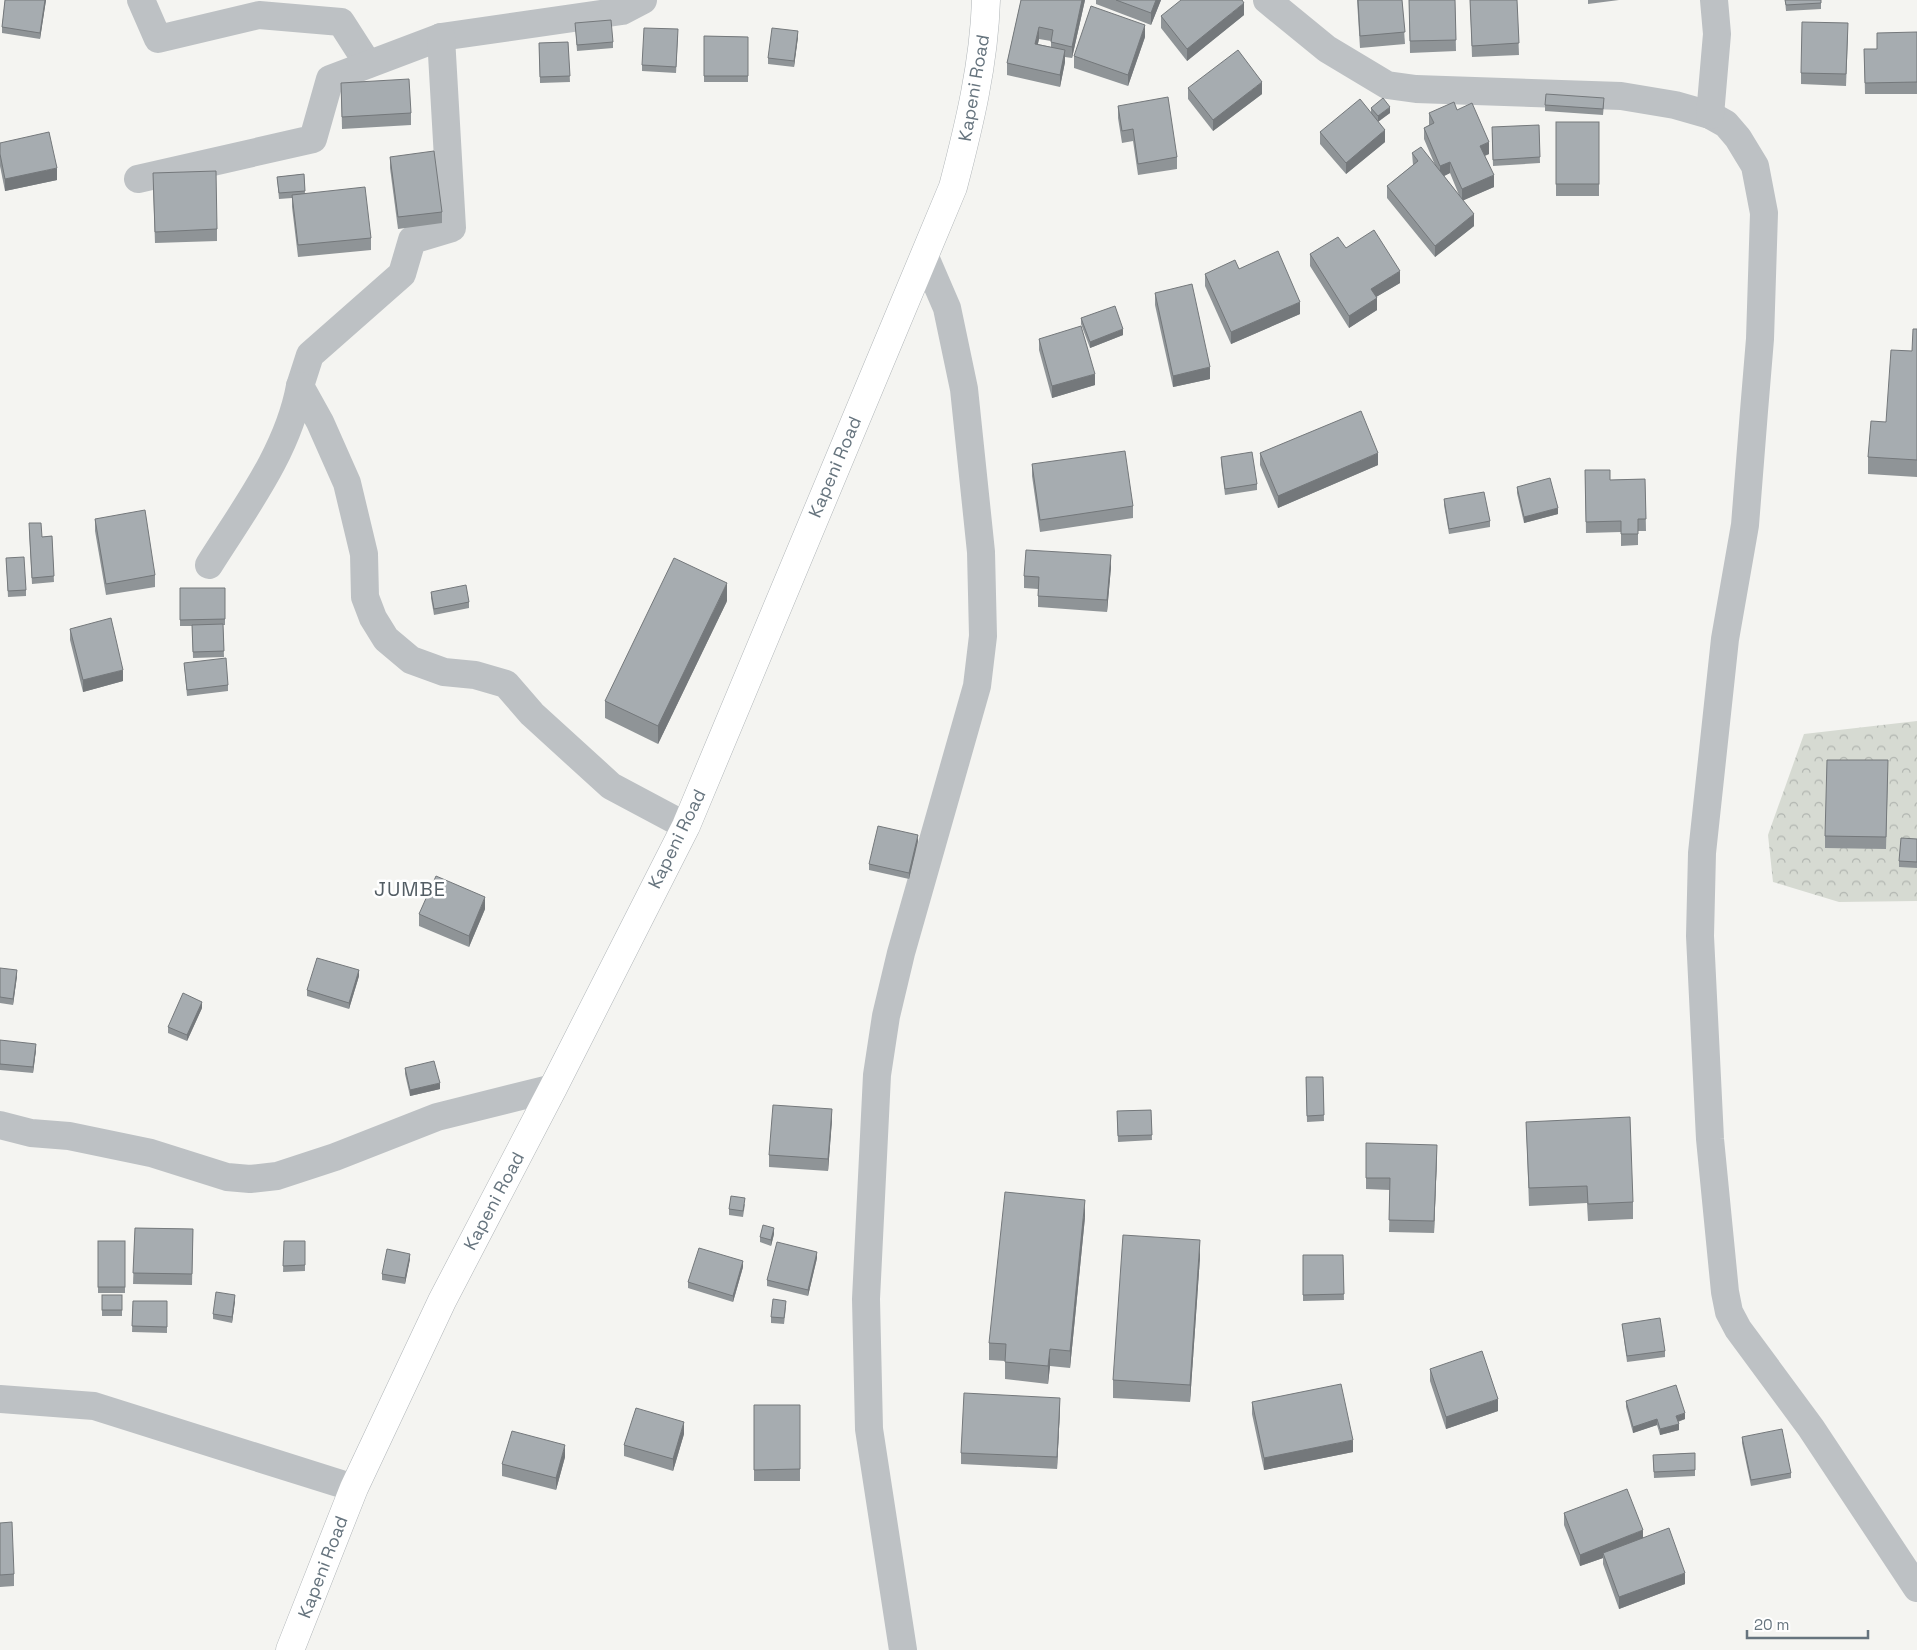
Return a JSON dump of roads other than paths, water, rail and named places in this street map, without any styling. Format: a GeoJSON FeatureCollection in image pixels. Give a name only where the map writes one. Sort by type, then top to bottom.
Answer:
{"type":"FeatureCollection","features":[{"type":"Feature","properties":{"kind":"main road","name":"Kapeni Road"},"geometry":{"type":"LineString","coordinates":[[290,1650],[354,1488],[442,1301],[686,826],[953,187],[974,105],[985,22],[986,0]]}},
{"type":"Feature","properties":{"kind":"street"},"geometry":{"type":"LineString","coordinates":[[141,0],[158,39],[259,16],[341,22],[368,64]]}},
{"type":"Feature","properties":{"kind":"street"},"geometry":{"type":"LineString","coordinates":[[138,179],[313,139],[330,79],[441,37],[622,11],[643,0]]}},
{"type":"Feature","properties":{"kind":"street"},"geometry":{"type":"LineString","coordinates":[[1267,0],[1327,49],[1387,85],[1425,90],[1621,96],[1675,105],[1710,115],[1726,124],[1738,138],[1755,166],[1764,213],[1760,339],[1745,525],[1725,639],[1702,853],[1700,936],[1710,1140],[1725,1292],[1729,1312],[1738,1329],[1810,1428],[1917,1588]]}},
{"type":"Feature","properties":{"kind":"street"},"geometry":{"type":"LineString","coordinates":[[1710,115],[1717,34],[1714,0]]}},
{"type":"Feature","properties":{"kind":"street"},"geometry":{"type":"LineString","coordinates":[[209,565],[284,440],[296,406],[310,355],[402,274],[412,240],[452,228],[441,37]]}},
{"type":"Feature","properties":{"kind":"street"},"geometry":{"type":"LineString","coordinates":[[903,1650],[869,1429],[866,1300],[877,1075],[886,1016],[901,953],[977,686],[983,636],[981,552],[964,389],[947,308],[925,257]]}},
{"type":"Feature","properties":{"kind":"street"},"geometry":{"type":"LineString","coordinates":[[300,386],[320,422],[347,482],[364,554],[365,597],[373,618],[386,639],[411,660],[444,672],[475,675],[506,684],[532,714],[611,786],[686,826]]}},
{"type":"Feature","properties":{"kind":"street"},"geometry":{"type":"LineString","coordinates":[[0,1125],[31,1133],[69,1136],[151,1153],[227,1177],[250,1179],[277,1176],[335,1158],[437,1117],[553,1088]]}},
{"type":"Feature","properties":{"kind":"street"},"geometry":{"type":"LineString","coordinates":[[0,1399],[94,1406],[354,1488]]}},
{"type":"Feature","properties":{"kind":"district","name":"JUMBE"},"geometry":{"type":"Point","coordinates":[410,889]}}]}
